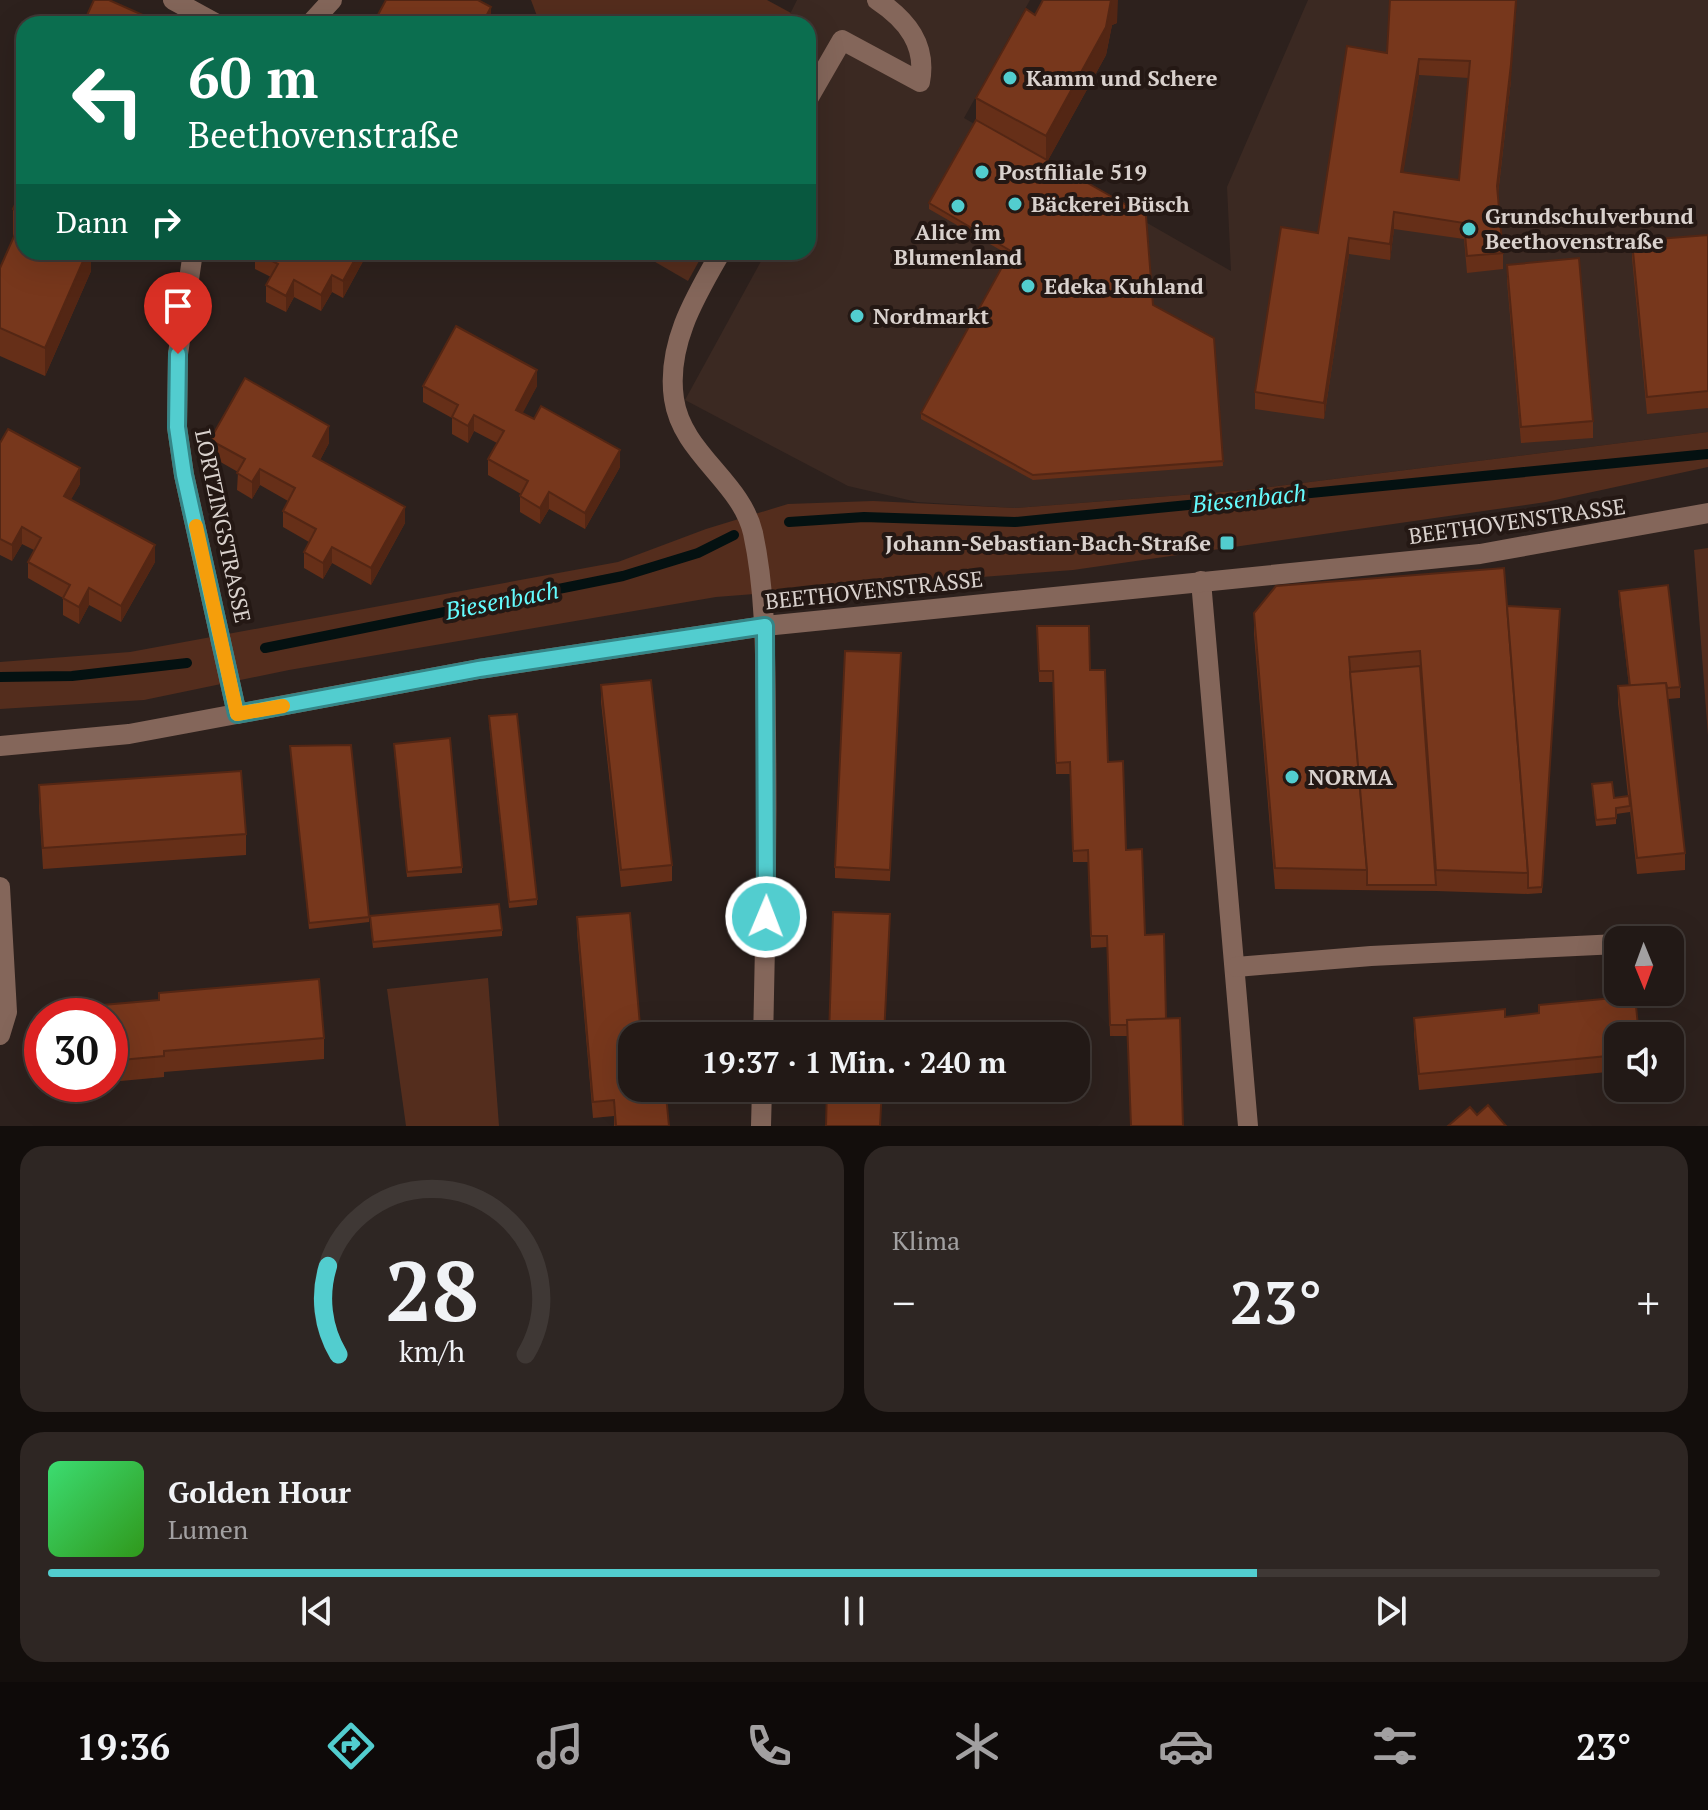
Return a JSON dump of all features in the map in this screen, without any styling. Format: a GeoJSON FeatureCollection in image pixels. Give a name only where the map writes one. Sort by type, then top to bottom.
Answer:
{"type":"FeatureCollection","features":[{"type":"Feature","properties":{"kind":"street"},"geometry":{"type":"LineString","coordinates":[[173,0],[202,16]]}},
{"type":"Feature","properties":{"kind":"street"},"geometry":{"type":"LineString","coordinates":[[317,16],[332,0]]}},
{"type":"Feature","properties":{"kind":"street"},"geometry":{"type":"LineString","coordinates":[[816,85],[842,40],[920,82],[923,65],[915,36],[877,0]]}},
{"type":"Feature","properties":{"kind":"street","name":"LORTZINGSTRASSE"},"geometry":{"type":"LineString","coordinates":[[192,260],[178,354],[177,427],[184,475],[237,714]]}},
{"type":"Feature","properties":{"kind":"street"},"geometry":{"type":"LineString","coordinates":[[717,260],[682,325],[675,349],[674,401],[695,449],[730,490],[751,523],[765,626],[767,887],[763,1022]]}},
{"type":"Feature","properties":{"kind":"street","name":"BEETHOVENSTRASSE"},"geometry":{"type":"LineString","coordinates":[[0,746],[129,734],[479,669],[765,626],[1480,554],[1708,513]]}},
{"type":"Feature","properties":{"kind":"street"},"geometry":{"type":"LineString","coordinates":[[1201,581],[1248,1126]]}},
{"type":"Feature","properties":{"kind":"street"},"geometry":{"type":"LineString","coordinates":[[0,887],[7,1012],[0,1035]]}},
{"type":"Feature","properties":{"kind":"street"},"geometry":{"type":"LineString","coordinates":[[1236,967],[1371,956],[1604,945]]}},
{"type":"Feature","properties":{"kind":"street"},"geometry":{"type":"LineString","coordinates":[[761,1126],[762,1102]]}},
{"type":"Feature","properties":{"kind":"shaded area"},"geometry":{"type":"Polygon","coordinates":[[[531,0],[767,0],[791,13],[789,16],[537,16],[531,0]]]}},
{"type":"Feature","properties":{"kind":"shaded area"},"geometry":{"type":"Polygon","coordinates":[[[797,0],[1030,0],[964,118],[1231,271],[1227,187],[1308,0],[1708,0],[1708,432],[1247,490],[1015,508],[917,502],[848,486],[685,400],[762,260],[816,260],[816,16],[789,16],[797,0]]]}},
{"type":"Feature","properties":{"kind":"shaded area"},"geometry":{"type":"Polygon","coordinates":[[[652,260],[700,260],[688,281],[652,260]]]}},
{"type":"Feature","properties":{"kind":"shaded area"},"geometry":{"type":"Polygon","coordinates":[[[1708,432],[1708,467],[1546,502],[1073,570],[716,597],[289,670],[144,700],[0,709],[0,662],[130,652],[618,562],[706,529],[788,504],[873,501],[1015,508],[1247,490],[1708,432]]]}},
{"type":"Feature","properties":{"kind":"shaded area"},"geometry":{"type":"Polygon","coordinates":[[[1708,548],[1708,736],[1694,550],[1708,548]]]}},
{"type":"Feature","properties":{"kind":"shaded area"},"geometry":{"type":"Polygon","coordinates":[[[488,978],[499,1126],[406,1126],[387,989],[488,978]]]}},
{"type":"Feature","properties":{"kind":"building"},"geometry":{"type":"Polygon","coordinates":[[[94,0],[109,0],[145,16],[87,16],[94,0]]]}},
{"type":"Feature","properties":{"kind":"building"},"geometry":{"type":"Polygon","coordinates":[[[386,0],[478,0],[491,7],[486,16],[377,16],[386,0]]]}},
{"type":"Feature","properties":{"kind":"building"},"geometry":{"type":"Polygon","coordinates":[[[1043,0],[1111,0],[1106,27],[1046,136],[976,98],[1026,9],[1035,15],[1043,0]]]}},
{"type":"Feature","properties":{"kind":"building"},"geometry":{"type":"Polygon","coordinates":[[[1390,0],[1516,0],[1497,186],[1503,253],[1467,256],[1464,223],[1394,212],[1390,244],[1349,238],[1324,403],[1255,392],[1281,227],[1318,233],[1347,46],[1387,53],[1390,0]],[[1419,59],[1401,172],[1459,180],[1470,61],[1419,59]]]}},
{"type":"Feature","properties":{"kind":"building"},"geometry":{"type":"Polygon","coordinates":[[[976,120],[1146,216],[1153,305],[1214,338],[1223,461],[1033,475],[921,413],[1011,251],[929,203],[976,120]]]}},
{"type":"Feature","properties":{"kind":"building"},"geometry":{"type":"Polygon","coordinates":[[[16,232],[16,260],[84,260],[45,348],[0,328],[0,268],[16,232]]]}},
{"type":"Feature","properties":{"kind":"building"},"geometry":{"type":"Polygon","coordinates":[[[1708,235],[1708,391],[1647,397],[1632,241],[1708,235]]]}},
{"type":"Feature","properties":{"kind":"building"},"geometry":{"type":"Polygon","coordinates":[[[1579,258],[1593,421],[1521,427],[1507,265],[1579,258]]]}},
{"type":"Feature","properties":{"kind":"building"},"geometry":{"type":"Polygon","coordinates":[[[270,260],[355,260],[343,281],[332,275],[321,295],[294,280],[286,296],[266,285],[278,264],[270,260]]]}},
{"type":"Feature","properties":{"kind":"building"},"geometry":{"type":"Polygon","coordinates":[[[456,326],[537,370],[516,410],[534,419],[541,406],[620,450],[585,513],[549,492],[540,508],[520,496],[528,481],[488,459],[504,431],[474,415],[468,426],[452,417],[458,405],[423,386],[456,326]]]}},
{"type":"Feature","properties":{"kind":"building"},"geometry":{"type":"Polygon","coordinates":[[[245,378],[329,426],[313,456],[405,507],[371,568],[332,547],[323,563],[304,552],[316,529],[283,511],[295,488],[260,469],[252,482],[237,473],[245,459],[210,440],[245,378]]]}},
{"type":"Feature","properties":{"kind":"building"},"geometry":{"type":"Polygon","coordinates":[[[8,429],[80,468],[64,496],[155,545],[121,606],[89,588],[79,607],[63,598],[70,585],[28,562],[41,538],[22,527],[12,545],[0,539],[0,443],[8,429]]]}},
{"type":"Feature","properties":{"kind":"building"},"geometry":{"type":"Polygon","coordinates":[[[1504,568],[1528,873],[1436,870],[1420,651],[1349,657],[1367,870],[1275,868],[1254,613],[1276,586],[1504,568]]]}},
{"type":"Feature","properties":{"kind":"building"},"geometry":{"type":"Polygon","coordinates":[[[1668,585],[1680,687],[1667,688],[1666,683],[1630,686],[1619,591],[1668,585]]]}},
{"type":"Feature","properties":{"kind":"building"},"geometry":{"type":"Polygon","coordinates":[[[1507,606],[1560,609],[1542,887],[1528,888],[1507,606]]]}},
{"type":"Feature","properties":{"kind":"building"},"geometry":{"type":"Polygon","coordinates":[[[1037,626],[1089,626],[1090,670],[1105,670],[1108,762],[1123,761],[1126,850],[1142,849],[1145,935],[1164,934],[1166,1019],[1127,1020],[1128,1025],[1110,1025],[1107,936],[1091,936],[1088,850],[1073,851],[1070,762],[1056,763],[1053,671],[1039,671],[1037,626]]]}},
{"type":"Feature","properties":{"kind":"building"},"geometry":{"type":"Polygon","coordinates":[[[845,651],[901,653],[890,870],[835,867],[845,651]]]}},
{"type":"Feature","properties":{"kind":"building"},"geometry":{"type":"Polygon","coordinates":[[[1420,666],[1436,885],[1367,885],[1350,672],[1420,666]]]}},
{"type":"Feature","properties":{"kind":"building"},"geometry":{"type":"Polygon","coordinates":[[[651,680],[672,865],[621,870],[601,685],[651,680]]]}},
{"type":"Feature","properties":{"kind":"building"},"geometry":{"type":"Polygon","coordinates":[[[1666,683],[1685,853],[1637,858],[1618,686],[1666,683]]]}},
{"type":"Feature","properties":{"kind":"building"},"geometry":{"type":"Polygon","coordinates":[[[517,714],[537,899],[509,902],[489,716],[517,714]]]}},
{"type":"Feature","properties":{"kind":"building"},"geometry":{"type":"Polygon","coordinates":[[[450,738],[462,867],[407,872],[394,744],[450,738]]]}},
{"type":"Feature","properties":{"kind":"building"},"geometry":{"type":"Polygon","coordinates":[[[351,745],[369,917],[309,923],[290,746],[351,745]]]}},
{"type":"Feature","properties":{"kind":"building"},"geometry":{"type":"Polygon","coordinates":[[[241,771],[246,834],[43,848],[39,785],[241,771]]]}},
{"type":"Feature","properties":{"kind":"building"},"geometry":{"type":"Polygon","coordinates":[[[1612,782],[1614,798],[1629,796],[1630,806],[1616,808],[1616,818],[1596,820],[1592,784],[1612,782]]]}},
{"type":"Feature","properties":{"kind":"building"},"geometry":{"type":"Polygon","coordinates":[[[499,904],[502,930],[373,942],[370,916],[499,904]]]}},
{"type":"Feature","properties":{"kind":"building"},"geometry":{"type":"Polygon","coordinates":[[[833,912],[890,914],[885,1022],[829,1022],[833,912]]]}},
{"type":"Feature","properties":{"kind":"building"},"geometry":{"type":"Polygon","coordinates":[[[630,913],[640,1022],[618,1022],[618,1102],[667,1102],[669,1126],[616,1126],[614,1100],[593,1102],[577,917],[630,913]]]}},
{"type":"Feature","properties":{"kind":"building"},"geometry":{"type":"Polygon","coordinates":[[[319,979],[324,1038],[164,1051],[164,1056],[128,1059],[128,1003],[159,1000],[159,993],[319,979]]]}},
{"type":"Feature","properties":{"kind":"building"},"geometry":{"type":"Polygon","coordinates":[[[1604,999],[1604,1006],[1636,1006],[1638,1022],[1604,1022],[1604,1056],[1419,1074],[1414,1018],[1505,1009],[1505,1017],[1539,1013],[1539,1005],[1604,999]]]}},
{"type":"Feature","properties":{"kind":"building"},"geometry":{"type":"Polygon","coordinates":[[[1180,1018],[1183,1126],[1131,1126],[1127,1020],[1180,1018]]]}},
{"type":"Feature","properties":{"kind":"building"},"geometry":{"type":"Polygon","coordinates":[[[827,1102],[881,1102],[880,1126],[826,1126],[827,1102]]]}},
{"type":"Feature","properties":{"kind":"building"},"geometry":{"type":"Polygon","coordinates":[[[1488,1105],[1506,1126],[1448,1126],[1470,1107],[1477,1115],[1488,1105]]]}},
{"type":"Feature","properties":{"kind":"waterway","name":"Biesenbach"},"geometry":{"type":"LineString","coordinates":[[789,522],[864,517],[1015,522],[1708,454]]}},
{"type":"Feature","properties":{"kind":"waterway","name":"Biesenbach"},"geometry":{"type":"LineString","coordinates":[[265,648],[623,576],[698,553],[734,535]]}},
{"type":"Feature","properties":{"kind":"waterway","name":"Biesenbach"},"geometry":{"type":"LineString","coordinates":[[0,677],[72,676],[187,663]]}},
{"type":"Feature","properties":{"kind":"slow traffic"},"geometry":{"type":"LineString","coordinates":[[196,526],[237,714],[283,706]]}},
{"type":"Feature","properties":{"kind":"place","name":"Kamm und Schere"},"geometry":{"type":"Point","coordinates":[1010,78]}},
{"type":"Feature","properties":{"kind":"place","name":"Postfiliale 519"},"geometry":{"type":"Point","coordinates":[982,172]}},
{"type":"Feature","properties":{"kind":"place","name":"Bäckerei Büsch"},"geometry":{"type":"Point","coordinates":[1015,204]}},
{"type":"Feature","properties":{"kind":"place","name":"Alice im Blumenland"},"geometry":{"type":"Point","coordinates":[958,206]}},
{"type":"Feature","properties":{"kind":"place","name":"Grundschulverbund Beethovenstraße"},"geometry":{"type":"Point","coordinates":[1469,229]}},
{"type":"Feature","properties":{"kind":"place","name":"Edeka Kuhland"},"geometry":{"type":"Point","coordinates":[1028,286]}},
{"type":"Feature","properties":{"kind":"place","name":"Nordmarkt"},"geometry":{"type":"Point","coordinates":[857,316]}},
{"type":"Feature","properties":{"kind":"place","name":"Johann-Sebastian-Bach-Straße"},"geometry":{"type":"Point","coordinates":[1227,543]}},
{"type":"Feature","properties":{"kind":"place","name":"NORMA"},"geometry":{"type":"Point","coordinates":[1292,777]}},
{"type":"Feature","properties":{"kind":"route"},"geometry":{"type":"LineString","coordinates":[[178,354],[177,427],[184,475],[237,714],[479,669],[765,626],[766,917]]}}]}
